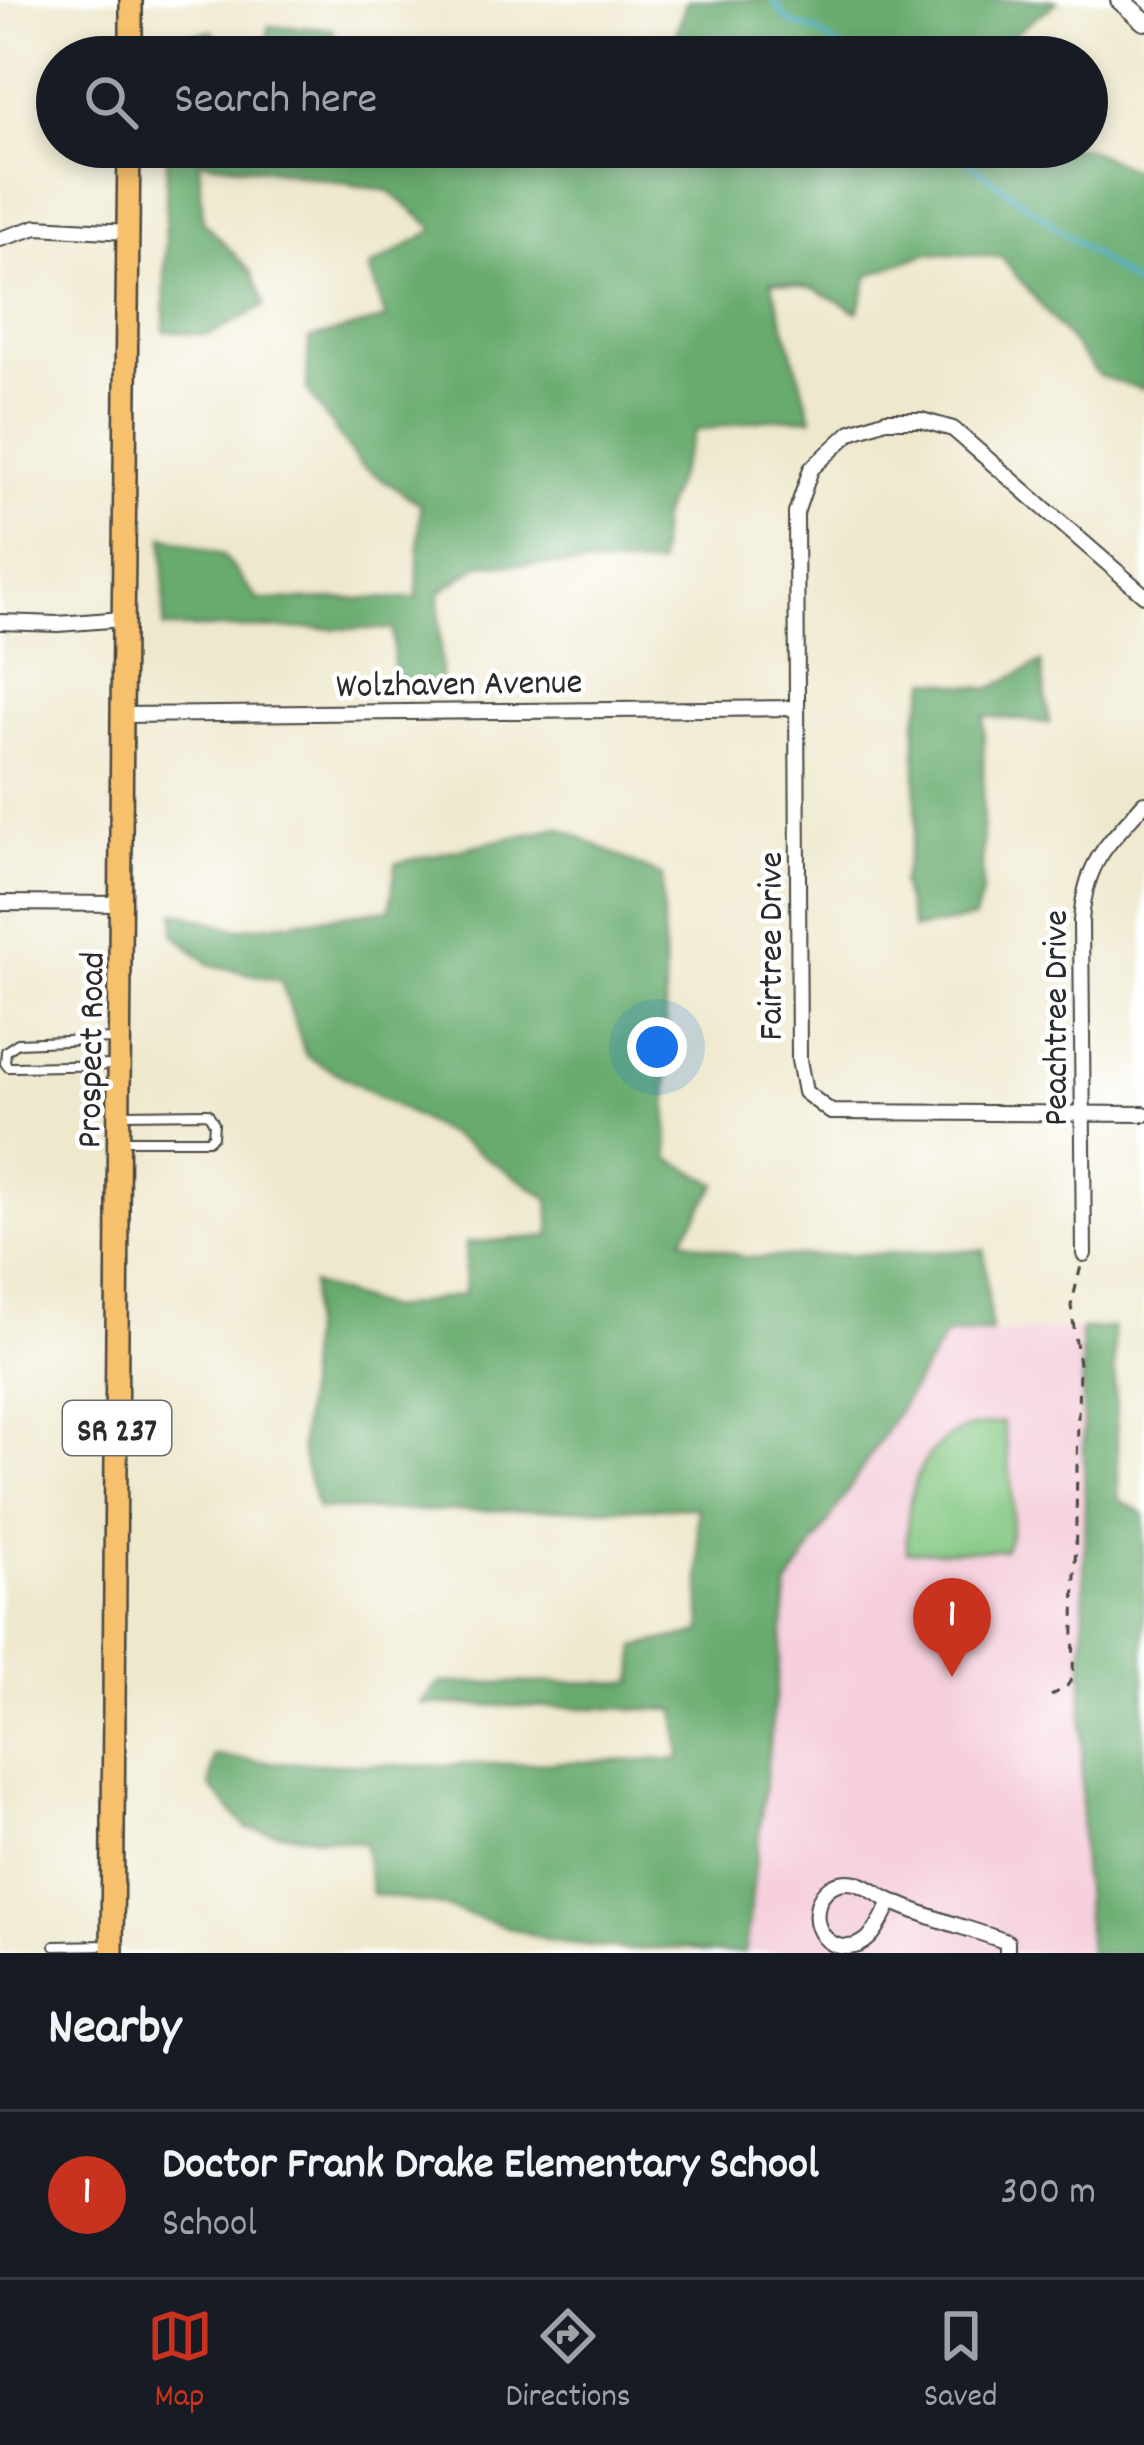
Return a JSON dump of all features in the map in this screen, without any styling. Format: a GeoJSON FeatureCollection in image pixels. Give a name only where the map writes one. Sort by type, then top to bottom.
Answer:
{"type":"FeatureCollection","features":[{"type":"Feature","properties":{"kind":"main road"},"geometry":{"type":"LineString","coordinates":[[130,36],[131,0]]}},
{"type":"Feature","properties":{"kind":"main road","name":"Prospect Road"},"geometry":{"type":"LineString","coordinates":[[112,1949],[130,168]]}},
{"type":"Feature","properties":{"kind":"street"},"geometry":{"type":"LineString","coordinates":[[1120,0],[1144,21]]}},
{"type":"Feature","properties":{"kind":"street"},"geometry":{"type":"LineString","coordinates":[[0,238],[37,227],[128,232]]}},
{"type":"Feature","properties":{"kind":"street","name":"Fairtree Drive"},"geometry":{"type":"LineString","coordinates":[[1084,1115],[831,1112],[805,1092],[799,1060],[796,513],[811,469],[851,432],[886,420],[921,420],[953,429],[1144,595]]}},
{"type":"Feature","properties":{"kind":"street"},"geometry":{"type":"LineString","coordinates":[[0,622],[123,619]]}},
{"type":"Feature","properties":{"kind":"street","name":"Wolzhaven Avenue"},"geometry":{"type":"LineString","coordinates":[[122,715],[796,708]]}},
{"type":"Feature","properties":{"kind":"street","name":"Peachtree Drive"},"geometry":{"type":"LineString","coordinates":[[1084,1254],[1084,889],[1095,860],[1144,803]]}},
{"type":"Feature","properties":{"kind":"street"},"geometry":{"type":"LineString","coordinates":[[0,903],[122,904]]}},
{"type":"Feature","properties":{"kind":"street"},"geometry":{"type":"LineString","coordinates":[[1084,1115],[1144,1114]]}},
{"type":"Feature","properties":{"kind":"street"},"geometry":{"type":"LineString","coordinates":[[891,1902],[876,1932],[865,1942],[848,1948],[831,1944],[819,1932],[818,1900],[828,1888],[847,1881],[891,1902],[1007,1942],[1007,1953]]}},
{"type":"Feature","properties":{"kind":"lane"},"geometry":{"type":"LineString","coordinates":[[121,1039],[17,1043],[4,1058],[8,1067],[121,1065]]}},
{"type":"Feature","properties":{"kind":"lane"},"geometry":{"type":"LineString","coordinates":[[120,1114],[208,1113],[214,1130],[208,1140],[120,1140]]}},
{"type":"Feature","properties":{"kind":"lane"},"geometry":{"type":"LineString","coordinates":[[55,1946],[112,1949]]}},
{"type":"Feature","properties":{"kind":"path"},"geometry":{"type":"LineString","coordinates":[[1051,1696],[1073,1677],[1079,1364],[1071,1306],[1084,1254]]}},
{"type":"Feature","properties":{"kind":"shaded area"},"geometry":{"type":"Polygon","coordinates":[[[1113,1328],[1115,1953],[745,1953],[788,1586],[946,1334],[1113,1328]]]}},
{"type":"Feature","properties":{"kind":"green space"},"geometry":{"type":"Polygon","coordinates":[[[687,0],[1057,2],[1011,36],[675,36],[687,0]]]}},
{"type":"Feature","properties":{"kind":"green space"},"geometry":{"type":"Polygon","coordinates":[[[269,26],[333,29],[335,36],[268,36],[269,26]]]}},
{"type":"Feature","properties":{"kind":"green space"},"geometry":{"type":"Polygon","coordinates":[[[1108,158],[1144,175],[1144,390],[1099,376],[1001,257],[928,253],[869,275],[858,312],[813,288],[771,281],[812,418],[766,419],[695,431],[661,518],[658,566],[481,564],[439,593],[441,681],[394,679],[393,629],[164,628],[164,536],[223,555],[258,600],[417,598],[420,504],[359,464],[307,390],[309,339],[386,319],[369,268],[435,229],[389,191],[256,168],[1108,168],[1108,158]]]}},
{"type":"Feature","properties":{"kind":"green space"},"geometry":{"type":"Polygon","coordinates":[[[167,168],[199,168],[203,221],[252,273],[265,306],[209,335],[164,331],[167,168]]]}},
{"type":"Feature","properties":{"kind":"green space"},"geometry":{"type":"Polygon","coordinates":[[[1041,662],[1049,723],[984,716],[982,894],[974,919],[913,929],[901,883],[916,828],[916,721],[928,680],[990,689],[1041,662]]]}},
{"type":"Feature","properties":{"kind":"green space"},"geometry":{"type":"Polygon","coordinates":[[[559,827],[662,877],[669,1158],[717,1184],[682,1239],[748,1258],[984,1250],[991,1332],[946,1335],[788,1586],[745,1953],[629,1950],[551,1941],[442,1906],[372,1894],[364,1843],[247,1829],[210,1786],[214,1756],[420,1766],[681,1759],[676,1710],[421,1704],[440,1683],[634,1682],[636,1647],[702,1632],[697,1507],[317,1509],[301,1449],[312,1284],[389,1309],[464,1294],[466,1243],[551,1236],[549,1199],[467,1145],[306,1056],[281,981],[209,964],[175,935],[175,912],[237,929],[390,909],[396,863],[559,827]]]}},
{"type":"Feature","properties":{"kind":"green space"},"geometry":{"type":"Polygon","coordinates":[[[1113,1328],[1119,1500],[1144,1513],[1144,1953],[1089,1953],[1081,1852],[1085,1498],[1081,1329],[1113,1328]]]}},
{"type":"Feature","properties":{"kind":"green space"},"geometry":{"type":"Polygon","coordinates":[[[1003,1422],[1013,1505],[1004,1550],[907,1552],[911,1497],[923,1464],[947,1438],[1003,1422]]]}},
{"type":"Feature","properties":{"kind":"waterway"},"geometry":{"type":"LineString","coordinates":[[773,0],[789,22],[822,36]]}},
{"type":"Feature","properties":{"kind":"waterway"},"geometry":{"type":"LineString","coordinates":[[977,168],[1144,292]]}},
{"type":"Feature","properties":{"kind":"place","name":"Doctor Frank Drake Elementary School"},"geometry":{"type":"Point","coordinates":[952,1677]}}]}
